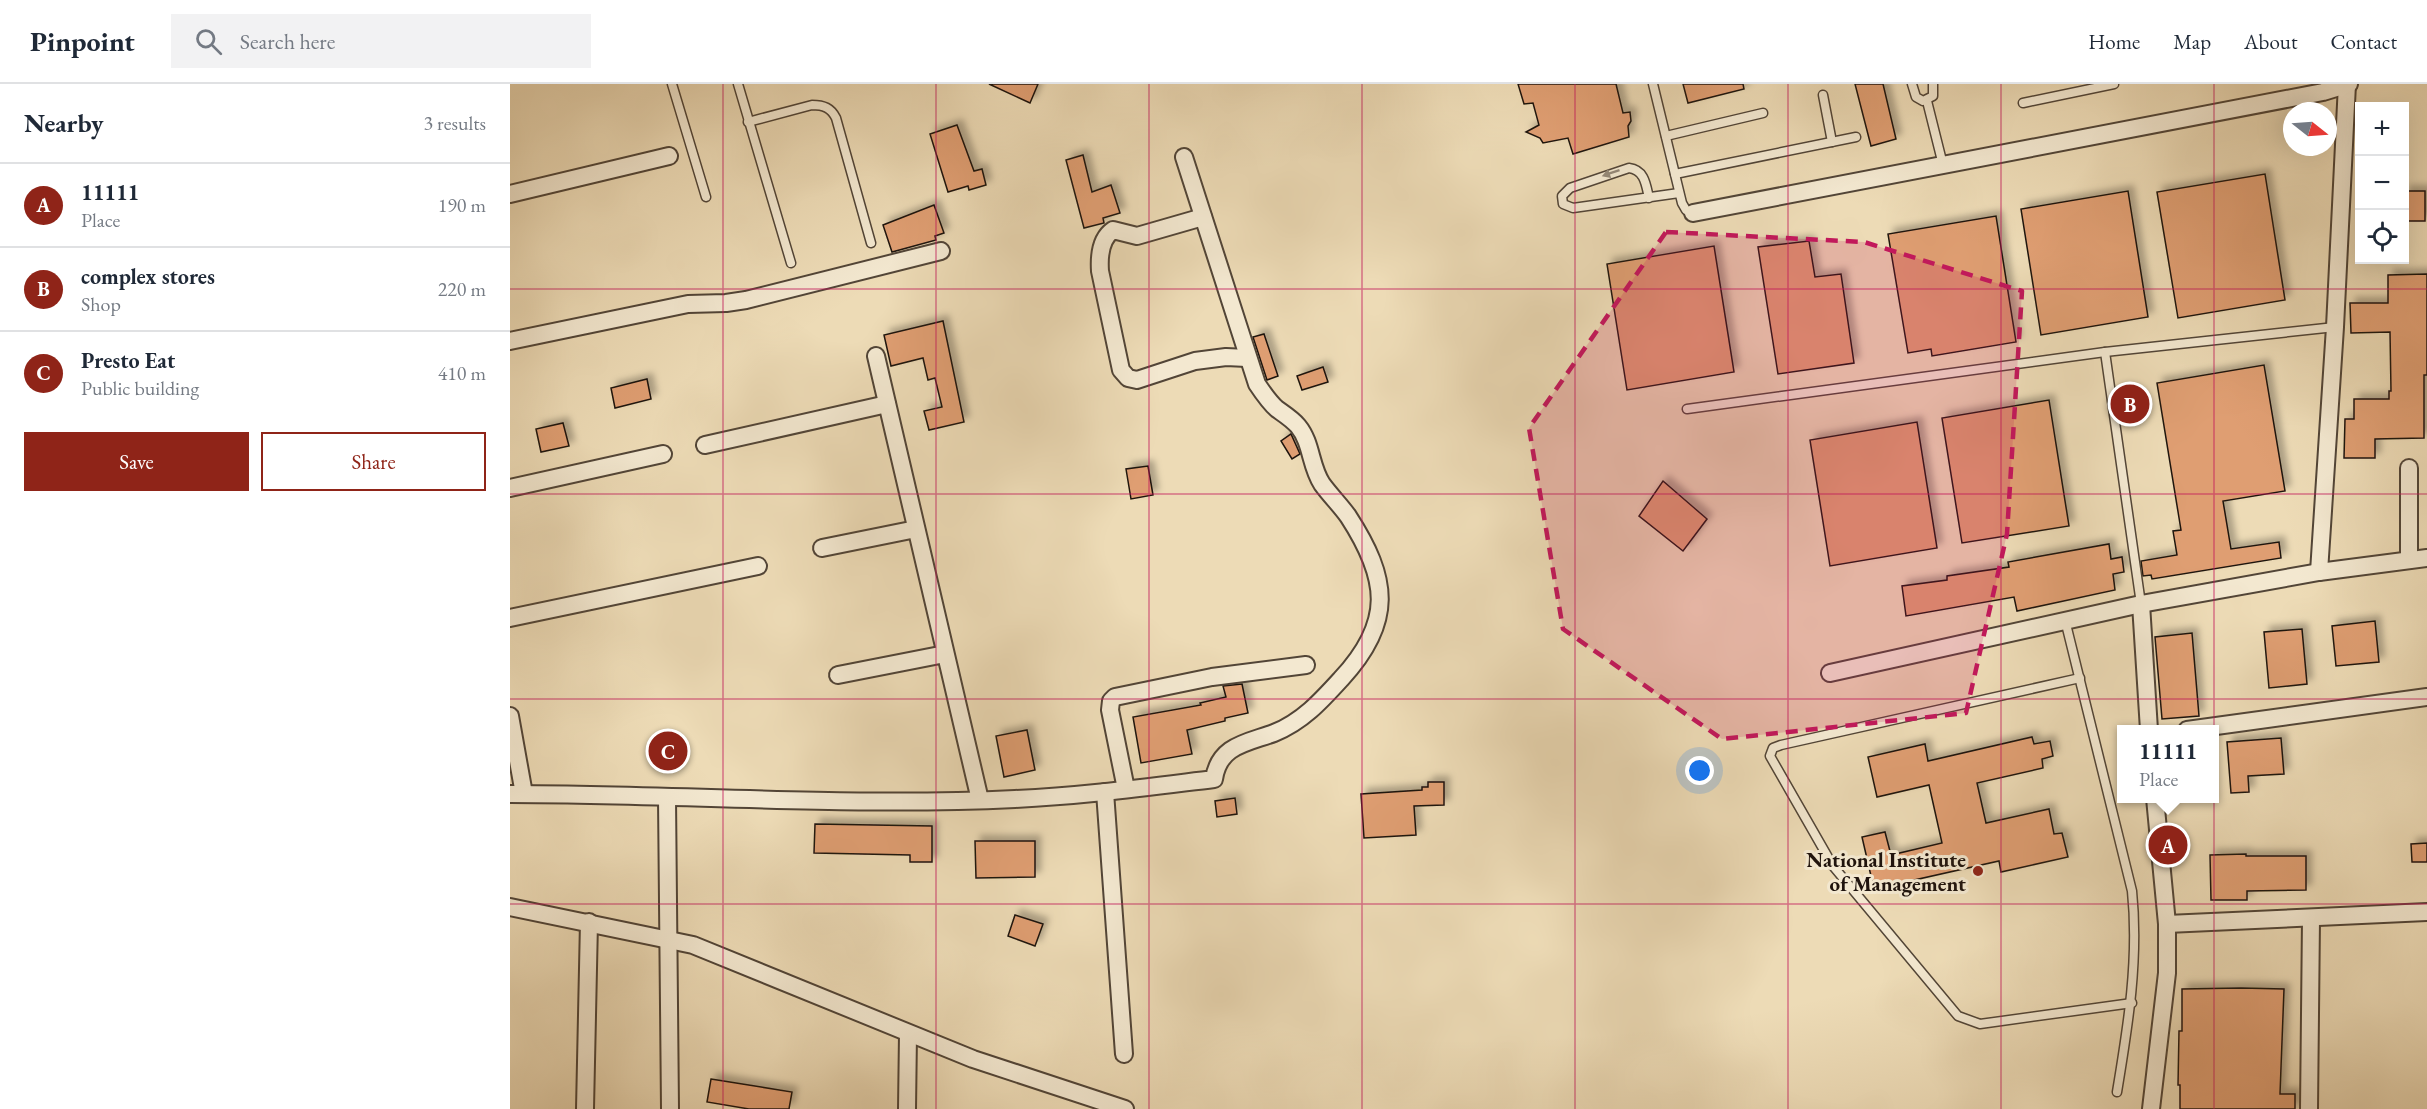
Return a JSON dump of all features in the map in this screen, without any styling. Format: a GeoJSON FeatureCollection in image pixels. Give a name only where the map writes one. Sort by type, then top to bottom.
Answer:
{"type":"FeatureCollection","features":[{"type":"Feature","properties":{"kind":"street"},"geometry":{"type":"LineString","coordinates":[[1693,213],[2347,84],[2319,572]]}},
{"type":"Feature","properties":{"kind":"street"},"geometry":{"type":"LineString","coordinates":[[510,194],[669,156]]}},
{"type":"Feature","properties":{"kind":"street"},"geometry":{"type":"LineString","coordinates":[[510,716],[517,794],[667,798],[980,800],[1105,792],[1214,778],[1222,757],[1233,746],[1285,728],[1317,705],[1358,661],[1376,627],[1380,598],[1378,582],[1368,553],[1347,515],[1316,473],[1304,433],[1264,395],[1257,384],[1184,157]]}},
{"type":"Feature","properties":{"kind":"street"},"geometry":{"type":"LineString","coordinates":[[1203,217],[1142,235],[1131,235],[1120,230],[1113,230],[1104,240],[1100,271],[1120,370],[1128,378],[1137,380],[1195,361],[1226,357],[1247,358]]}},
{"type":"Feature","properties":{"kind":"street"},"geometry":{"type":"LineString","coordinates":[[510,341],[688,304],[746,300],[941,251]]}},
{"type":"Feature","properties":{"kind":"street"},"geometry":{"type":"LineString","coordinates":[[876,356],[980,800]]}},
{"type":"Feature","properties":{"kind":"street"},"geometry":{"type":"LineString","coordinates":[[705,445],[887,404]]}},
{"type":"Feature","properties":{"kind":"street"},"geometry":{"type":"LineString","coordinates":[[510,488],[663,454]]}},
{"type":"Feature","properties":{"kind":"street"},"geometry":{"type":"LineString","coordinates":[[2409,468],[2409,560]]}},
{"type":"Feature","properties":{"kind":"street"},"geometry":{"type":"LineString","coordinates":[[822,548],[916,529]]}},
{"type":"Feature","properties":{"kind":"street"},"geometry":{"type":"LineString","coordinates":[[1830,673],[2141,604],[2319,572],[2427,558]]}},
{"type":"Feature","properties":{"kind":"street"},"geometry":{"type":"LineString","coordinates":[[510,618],[758,566]]}},
{"type":"Feature","properties":{"kind":"street"},"geometry":{"type":"LineString","coordinates":[[2141,604],[2149,725]]}},
{"type":"Feature","properties":{"kind":"street"},"geometry":{"type":"LineString","coordinates":[[838,675],[945,654]]}},
{"type":"Feature","properties":{"kind":"street"},"geometry":{"type":"LineString","coordinates":[[1126,789],[1110,710],[1111,701],[1115,697],[1212,677],[1306,665]]}},
{"type":"Feature","properties":{"kind":"street"},"geometry":{"type":"LineString","coordinates":[[2217,725],[2427,697]]}},
{"type":"Feature","properties":{"kind":"street"},"geometry":{"type":"LineString","coordinates":[[1105,792],[1124,1054]]}},
{"type":"Feature","properties":{"kind":"street"},"geometry":{"type":"LineString","coordinates":[[667,798],[670,1109]]}},
{"type":"Feature","properties":{"kind":"street"},"geometry":{"type":"LineString","coordinates":[[2151,1109],[2164,1010],[2167,924],[2156,803]]}},
{"type":"Feature","properties":{"kind":"street"},"geometry":{"type":"LineString","coordinates":[[510,907],[693,945],[973,1059],[1125,1109]]}},
{"type":"Feature","properties":{"kind":"street"},"geometry":{"type":"LineString","coordinates":[[2167,924],[2427,912]]}},
{"type":"Feature","properties":{"kind":"street"},"geometry":{"type":"LineString","coordinates":[[2308,1109],[2311,919]]}},
{"type":"Feature","properties":{"kind":"street"},"geometry":{"type":"LineString","coordinates":[[585,1109],[589,922]]}},
{"type":"Feature","properties":{"kind":"street"},"geometry":{"type":"LineString","coordinates":[[907,1109],[908,1034]]}},
{"type":"Feature","properties":{"kind":"lane"},"geometry":{"type":"LineString","coordinates":[[672,84],[706,197]]}},
{"type":"Feature","properties":{"kind":"lane"},"geometry":{"type":"LineString","coordinates":[[738,84],[791,263]]}},
{"type":"Feature","properties":{"kind":"lane"},"geometry":{"type":"LineString","coordinates":[[1653,84],[1683,207],[1693,213]]}},
{"type":"Feature","properties":{"kind":"lane"},"geometry":{"type":"LineString","coordinates":[[1912,84],[1916,97],[1927,101]]}},
{"type":"Feature","properties":{"kind":"lane"},"geometry":{"type":"LineString","coordinates":[[1927,101],[1933,96],[1933,84]]}},
{"type":"Feature","properties":{"kind":"lane"},"geometry":{"type":"LineString","coordinates":[[2023,103],[2114,84]]}},
{"type":"Feature","properties":{"kind":"lane"},"geometry":{"type":"LineString","coordinates":[[1823,95],[1832,142]]}},
{"type":"Feature","properties":{"kind":"lane"},"geometry":{"type":"LineString","coordinates":[[1927,101],[1943,165]]}},
{"type":"Feature","properties":{"kind":"lane"},"geometry":{"type":"LineString","coordinates":[[748,122],[812,105],[820,105],[832,112],[836,118],[871,243]]}},
{"type":"Feature","properties":{"kind":"lane"},"geometry":{"type":"LineString","coordinates":[[1666,136],[1764,113]]}},
{"type":"Feature","properties":{"kind":"lane"},"geometry":{"type":"LineString","coordinates":[[1675,174],[1856,137]]}},
{"type":"Feature","properties":{"kind":"lane"},"geometry":{"type":"LineString","coordinates":[[1649,198],[1642,175],[1634,168],[1570,188],[1562,196],[1563,204],[1574,208],[1649,198],[1679,193]]}},
{"type":"Feature","properties":{"kind":"lane"},"geometry":{"type":"LineString","coordinates":[[1687,409],[2105,352],[2334,327]]}},
{"type":"Feature","properties":{"kind":"lane"},"geometry":{"type":"LineString","coordinates":[[2105,352],[2141,604]]}},
{"type":"Feature","properties":{"kind":"lane"},"geometry":{"type":"LineString","coordinates":[[2065,620],[2132,891],[2134,916],[2132,1003],[2117,1092]]}},
{"type":"Feature","properties":{"kind":"lane"},"geometry":{"type":"LineString","coordinates":[[2080,678],[1781,745],[1773,748],[1770,756],[1833,866],[1958,1016],[1980,1024],[2132,1003]]}},
{"type":"Feature","properties":{"kind":"highlighted area"},"geometry":{"type":"Polygon","coordinates":[[[1666,232],[1864,242],[2022,291],[2007,534],[1966,713],[1722,739],[1563,629],[1529,428],[1666,232]]]}},
{"type":"Feature","properties":{"kind":"building"},"geometry":{"type":"Polygon","coordinates":[[[989,84],[1038,84],[1030,103],[989,84]]]}},
{"type":"Feature","properties":{"kind":"building"},"geometry":{"type":"Polygon","coordinates":[[[1518,84],[1616,84],[1623,113],[1630,112],[1629,137],[1573,154],[1568,138],[1543,143],[1540,138],[1526,132],[1539,125],[1533,103],[1524,104],[1518,84]]]}},
{"type":"Feature","properties":{"kind":"building"},"geometry":{"type":"Polygon","coordinates":[[[1683,84],[1743,84],[1744,89],[1688,103],[1683,84]]]}},
{"type":"Feature","properties":{"kind":"building"},"geometry":{"type":"Polygon","coordinates":[[[1855,84],[1883,84],[1896,139],[1871,146],[1855,84]]]}},
{"type":"Feature","properties":{"kind":"building"},"geometry":{"type":"Polygon","coordinates":[[[957,125],[974,171],[982,169],[986,185],[969,190],[968,186],[948,192],[930,134],[957,125]]]}},
{"type":"Feature","properties":{"kind":"building"},"geometry":{"type":"Polygon","coordinates":[[[1083,155],[1092,192],[1111,185],[1120,213],[1103,218],[1104,223],[1084,228],[1066,160],[1083,155]]]}},
{"type":"Feature","properties":{"kind":"building"},"geometry":{"type":"Polygon","coordinates":[[[2265,174],[2285,300],[2178,318],[2157,192],[2265,174]]]}},
{"type":"Feature","properties":{"kind":"building"},"geometry":{"type":"Polygon","coordinates":[[[2128,191],[2148,317],[2041,335],[2021,209],[2128,191]]]}},
{"type":"Feature","properties":{"kind":"building"},"geometry":{"type":"Polygon","coordinates":[[[2409,191],[2425,191],[2425,221],[2409,221],[2409,191]]]}},
{"type":"Feature","properties":{"kind":"building"},"geometry":{"type":"Polygon","coordinates":[[[934,205],[944,233],[935,236],[936,240],[892,252],[883,225],[934,205]]]}},
{"type":"Feature","properties":{"kind":"building"},"geometry":{"type":"Polygon","coordinates":[[[1996,216],[2016,342],[1932,356],[1931,349],[1908,353],[1888,234],[1996,216]]]}},
{"type":"Feature","properties":{"kind":"building"},"geometry":{"type":"Polygon","coordinates":[[[1809,241],[1815,277],[1841,274],[1854,363],[1778,374],[1758,247],[1809,241]]]}},
{"type":"Feature","properties":{"kind":"building"},"geometry":{"type":"Polygon","coordinates":[[[1714,246],[1734,372],[1627,390],[1607,264],[1714,246]]]}},
{"type":"Feature","properties":{"kind":"building"},"geometry":{"type":"Polygon","coordinates":[[[2427,274],[2427,375],[2424,375],[2424,438],[2375,439],[2375,458],[2344,458],[2345,419],[2354,419],[2354,399],[2389,399],[2389,391],[2391,391],[2390,332],[2351,333],[2350,303],[2388,303],[2388,275],[2427,274]]]}},
{"type":"Feature","properties":{"kind":"building"},"geometry":{"type":"Polygon","coordinates":[[[943,321],[964,422],[929,430],[924,411],[942,407],[935,378],[928,380],[923,358],[891,366],[884,335],[943,321]]]}},
{"type":"Feature","properties":{"kind":"building"},"geometry":{"type":"Polygon","coordinates":[[[1264,334],[1278,376],[1267,380],[1253,337],[1264,334]]]}},
{"type":"Feature","properties":{"kind":"building"},"geometry":{"type":"Polygon","coordinates":[[[2264,365],[2285,491],[2223,501],[2231,549],[2279,542],[2281,558],[2152,579],[2151,575],[2143,576],[2141,561],[2177,555],[2173,531],[2181,530],[2157,383],[2264,365]]]}},
{"type":"Feature","properties":{"kind":"building"},"geometry":{"type":"Polygon","coordinates":[[[1323,367],[1328,382],[1302,390],[1297,376],[1323,367]]]}},
{"type":"Feature","properties":{"kind":"building"},"geometry":{"type":"Polygon","coordinates":[[[647,379],[651,399],[615,408],[611,388],[647,379]]]}},
{"type":"Feature","properties":{"kind":"building"},"geometry":{"type":"Polygon","coordinates":[[[2049,400],[2069,526],[1962,543],[1942,418],[2049,400]]]}},
{"type":"Feature","properties":{"kind":"building"},"geometry":{"type":"Polygon","coordinates":[[[1917,422],[1937,548],[1830,566],[1810,440],[1917,422]]]}},
{"type":"Feature","properties":{"kind":"building"},"geometry":{"type":"Polygon","coordinates":[[[563,423],[569,446],[541,452],[536,429],[563,423]]]}},
{"type":"Feature","properties":{"kind":"building"},"geometry":{"type":"Polygon","coordinates":[[[1291,434],[1300,454],[1292,459],[1281,441],[1291,434]]]}},
{"type":"Feature","properties":{"kind":"building"},"geometry":{"type":"Polygon","coordinates":[[[1148,466],[1153,495],[1131,499],[1126,469],[1148,466]]]}},
{"type":"Feature","properties":{"kind":"building"},"geometry":{"type":"Polygon","coordinates":[[[1663,481],[1707,519],[1683,551],[1639,516],[1663,481]]]}},
{"type":"Feature","properties":{"kind":"building"},"geometry":{"type":"Polygon","coordinates":[[[2109,544],[2111,559],[2122,557],[2124,572],[2113,574],[2115,590],[2017,611],[2014,597],[1906,616],[1902,586],[1947,580],[1947,576],[2009,567],[2008,562],[2109,544]]]}},
{"type":"Feature","properties":{"kind":"building"},"geometry":{"type":"Polygon","coordinates":[[[2375,621],[2379,662],[2336,666],[2332,626],[2375,621]]]}},
{"type":"Feature","properties":{"kind":"building"},"geometry":{"type":"Polygon","coordinates":[[[2302,629],[2307,684],[2269,688],[2264,632],[2302,629]]]}},
{"type":"Feature","properties":{"kind":"building"},"geometry":{"type":"Polygon","coordinates":[[[2192,633],[2199,716],[2162,719],[2155,637],[2192,633]]]}},
{"type":"Feature","properties":{"kind":"building"},"geometry":{"type":"Polygon","coordinates":[[[1242,684],[1248,713],[1187,730],[1192,754],[1141,763],[1133,717],[1201,705],[1200,703],[1226,697],[1223,686],[1242,684]]]}},
{"type":"Feature","properties":{"kind":"building"},"geometry":{"type":"Polygon","coordinates":[[[1027,730],[1035,770],[1004,777],[996,736],[1027,730]]]}},
{"type":"Feature","properties":{"kind":"building"},"geometry":{"type":"Polygon","coordinates":[[[2032,737],[2034,744],[2050,741],[2053,756],[2042,759],[2043,768],[1977,783],[1986,823],[2049,809],[2054,834],[2062,833],[2068,857],[2001,872],[1999,861],[1874,889],[1862,837],[1885,832],[1891,855],[1942,843],[1929,785],[1877,797],[1868,757],[1925,744],[1928,761],[2032,737]]]}},
{"type":"Feature","properties":{"kind":"building"},"geometry":{"type":"Polygon","coordinates":[[[2281,738],[2284,774],[2248,776],[2249,792],[2231,793],[2227,742],[2281,738]]]}},
{"type":"Feature","properties":{"kind":"building"},"geometry":{"type":"Polygon","coordinates":[[[1428,782],[1444,782],[1444,805],[1414,806],[1416,835],[1364,838],[1361,794],[1422,790],[1422,787],[1428,787],[1428,782]]]}},
{"type":"Feature","properties":{"kind":"building"},"geometry":{"type":"Polygon","coordinates":[[[1235,798],[1237,814],[1217,817],[1215,801],[1235,798]]]}},
{"type":"Feature","properties":{"kind":"building"},"geometry":{"type":"Polygon","coordinates":[[[815,824],[932,826],[932,862],[910,862],[910,855],[814,853],[815,824]]]}},
{"type":"Feature","properties":{"kind":"building"},"geometry":{"type":"Polygon","coordinates":[[[975,841],[1035,841],[1035,877],[976,878],[975,841]]]}},
{"type":"Feature","properties":{"kind":"building"},"geometry":{"type":"Polygon","coordinates":[[[2427,843],[2427,862],[2412,862],[2411,844],[2427,843]]]}},
{"type":"Feature","properties":{"kind":"building"},"geometry":{"type":"Polygon","coordinates":[[[2246,854],[2246,856],[2306,856],[2306,890],[2247,891],[2247,900],[2211,900],[2210,855],[2246,854]]]}},
{"type":"Feature","properties":{"kind":"building"},"geometry":{"type":"Polygon","coordinates":[[[1015,915],[1043,924],[1035,946],[1008,936],[1015,915]]]}},
{"type":"Feature","properties":{"kind":"building"},"geometry":{"type":"Polygon","coordinates":[[[2182,989],[2284,989],[2280,1094],[2295,1094],[2295,1109],[2180,1109],[2180,1085],[2178,1085],[2182,989]]]}},
{"type":"Feature","properties":{"kind":"building"},"geometry":{"type":"Polygon","coordinates":[[[711,1079],[792,1092],[789,1109],[749,1109],[707,1102],[711,1079]]]}},
{"type":"Feature","properties":{"kind":"place","name":"complex stores"},"geometry":{"type":"Point","coordinates":[2130,404]}},
{"type":"Feature","properties":{"kind":"place","name":"Presto Eat"},"geometry":{"type":"Point","coordinates":[668,751]}},
{"type":"Feature","properties":{"kind":"place","name":"11111"},"geometry":{"type":"Point","coordinates":[2168,845]}},
{"type":"Feature","properties":{"kind":"place","name":"National Institute of Management"},"geometry":{"type":"Point","coordinates":[1978,871]}}]}
